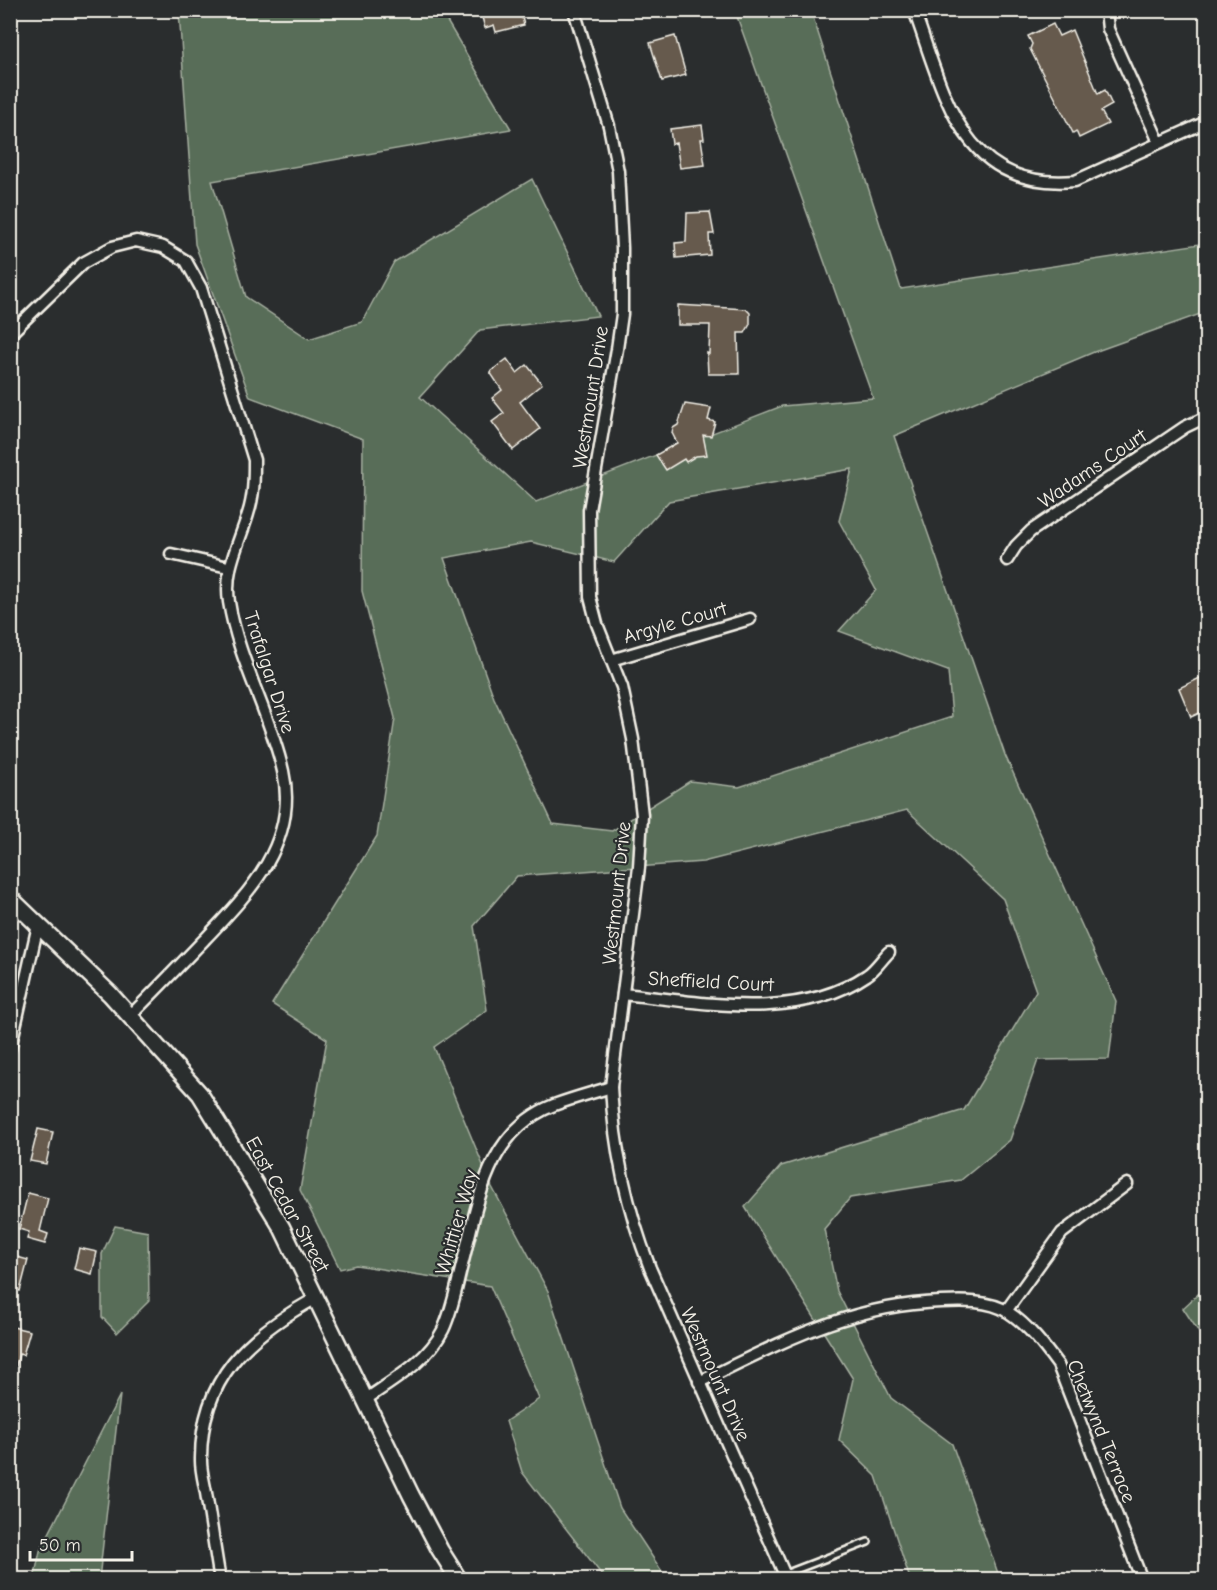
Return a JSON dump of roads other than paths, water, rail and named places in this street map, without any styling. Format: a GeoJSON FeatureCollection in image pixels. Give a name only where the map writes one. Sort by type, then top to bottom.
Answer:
{"type":"FeatureCollection","features":[{"type":"Feature","properties":{"kind":"main road","name":"East Cedar Street"},"geometry":{"type":"LineString","coordinates":[[10,898],[131,1015],[200,1094],[282,1228],[440,1550],[459,1580]]}},
{"type":"Feature","properties":{"kind":"street","name":"Westmount Drive"},"geometry":{"type":"LineString","coordinates":[[574,10],[609,126],[615,160],[622,248],[622,314],[613,383],[589,510],[590,597],[597,624],[622,687],[633,740],[642,815],[639,867],[611,1087],[618,1149],[636,1233],[699,1382],[786,1577]]}},
{"type":"Feature","properties":{"kind":"street"},"geometry":{"type":"LineString","coordinates":[[914,10],[958,126],[984,157],[1002,169],[1036,181],[1075,182],[1206,122]]}},
{"type":"Feature","properties":{"kind":"street"},"geometry":{"type":"LineString","coordinates":[[1106,10],[1108,29],[1159,142]]}},
{"type":"Feature","properties":{"kind":"street","name":"Trafalgar Drive"},"geometry":{"type":"LineString","coordinates":[[10,334],[75,270],[112,247],[136,240],[164,247],[186,261],[201,288],[254,460],[254,489],[248,514],[228,567],[229,601],[241,647],[283,771],[286,798],[283,826],[270,862],[249,893],[131,1015]]}},
{"type":"Feature","properties":{"kind":"street","name":"Wadams Court"},"geometry":{"type":"LineString","coordinates":[[1007,560],[1016,546],[1031,531],[1185,428],[1206,417]]}},
{"type":"Feature","properties":{"kind":"street"},"geometry":{"type":"LineString","coordinates":[[171,554],[228,567]]}},
{"type":"Feature","properties":{"kind":"street","name":"Argyle Court"},"geometry":{"type":"LineString","coordinates":[[611,660],[750,619]]}},
{"type":"Feature","properties":{"kind":"street"},"geometry":{"type":"LineString","coordinates":[[10,1049],[38,926]]}},
{"type":"Feature","properties":{"kind":"street","name":"Sheffield Court"},"geometry":{"type":"LineString","coordinates":[[623,994],[717,1004],[783,1004],[839,990],[868,975],[889,952]]}},
{"type":"Feature","properties":{"kind":"street","name":"Whittier Way"},"geometry":{"type":"LineString","coordinates":[[365,1400],[416,1363],[443,1330],[482,1189],[492,1160],[506,1138],[526,1121],[553,1106],[611,1087]]}},
{"type":"Feature","properties":{"kind":"street"},"geometry":{"type":"LineString","coordinates":[[1006,1311],[1062,1233],[1127,1184]]}},
{"type":"Feature","properties":{"kind":"street"},"geometry":{"type":"LineString","coordinates":[[220,1580],[201,1462],[203,1429],[209,1404],[222,1376],[240,1351],[281,1317],[316,1298]]}},
{"type":"Feature","properties":{"kind":"street","name":"Chetwynd Terrace"},"geometry":{"type":"LineString","coordinates":[[699,1382],[807,1332],[858,1313],[909,1303],[967,1300],[1006,1311],[1043,1345],[1058,1365],[1142,1580]]}},
{"type":"Feature","properties":{"kind":"lane"},"geometry":{"type":"LineString","coordinates":[[786,1577],[868,1542]]}}]}
